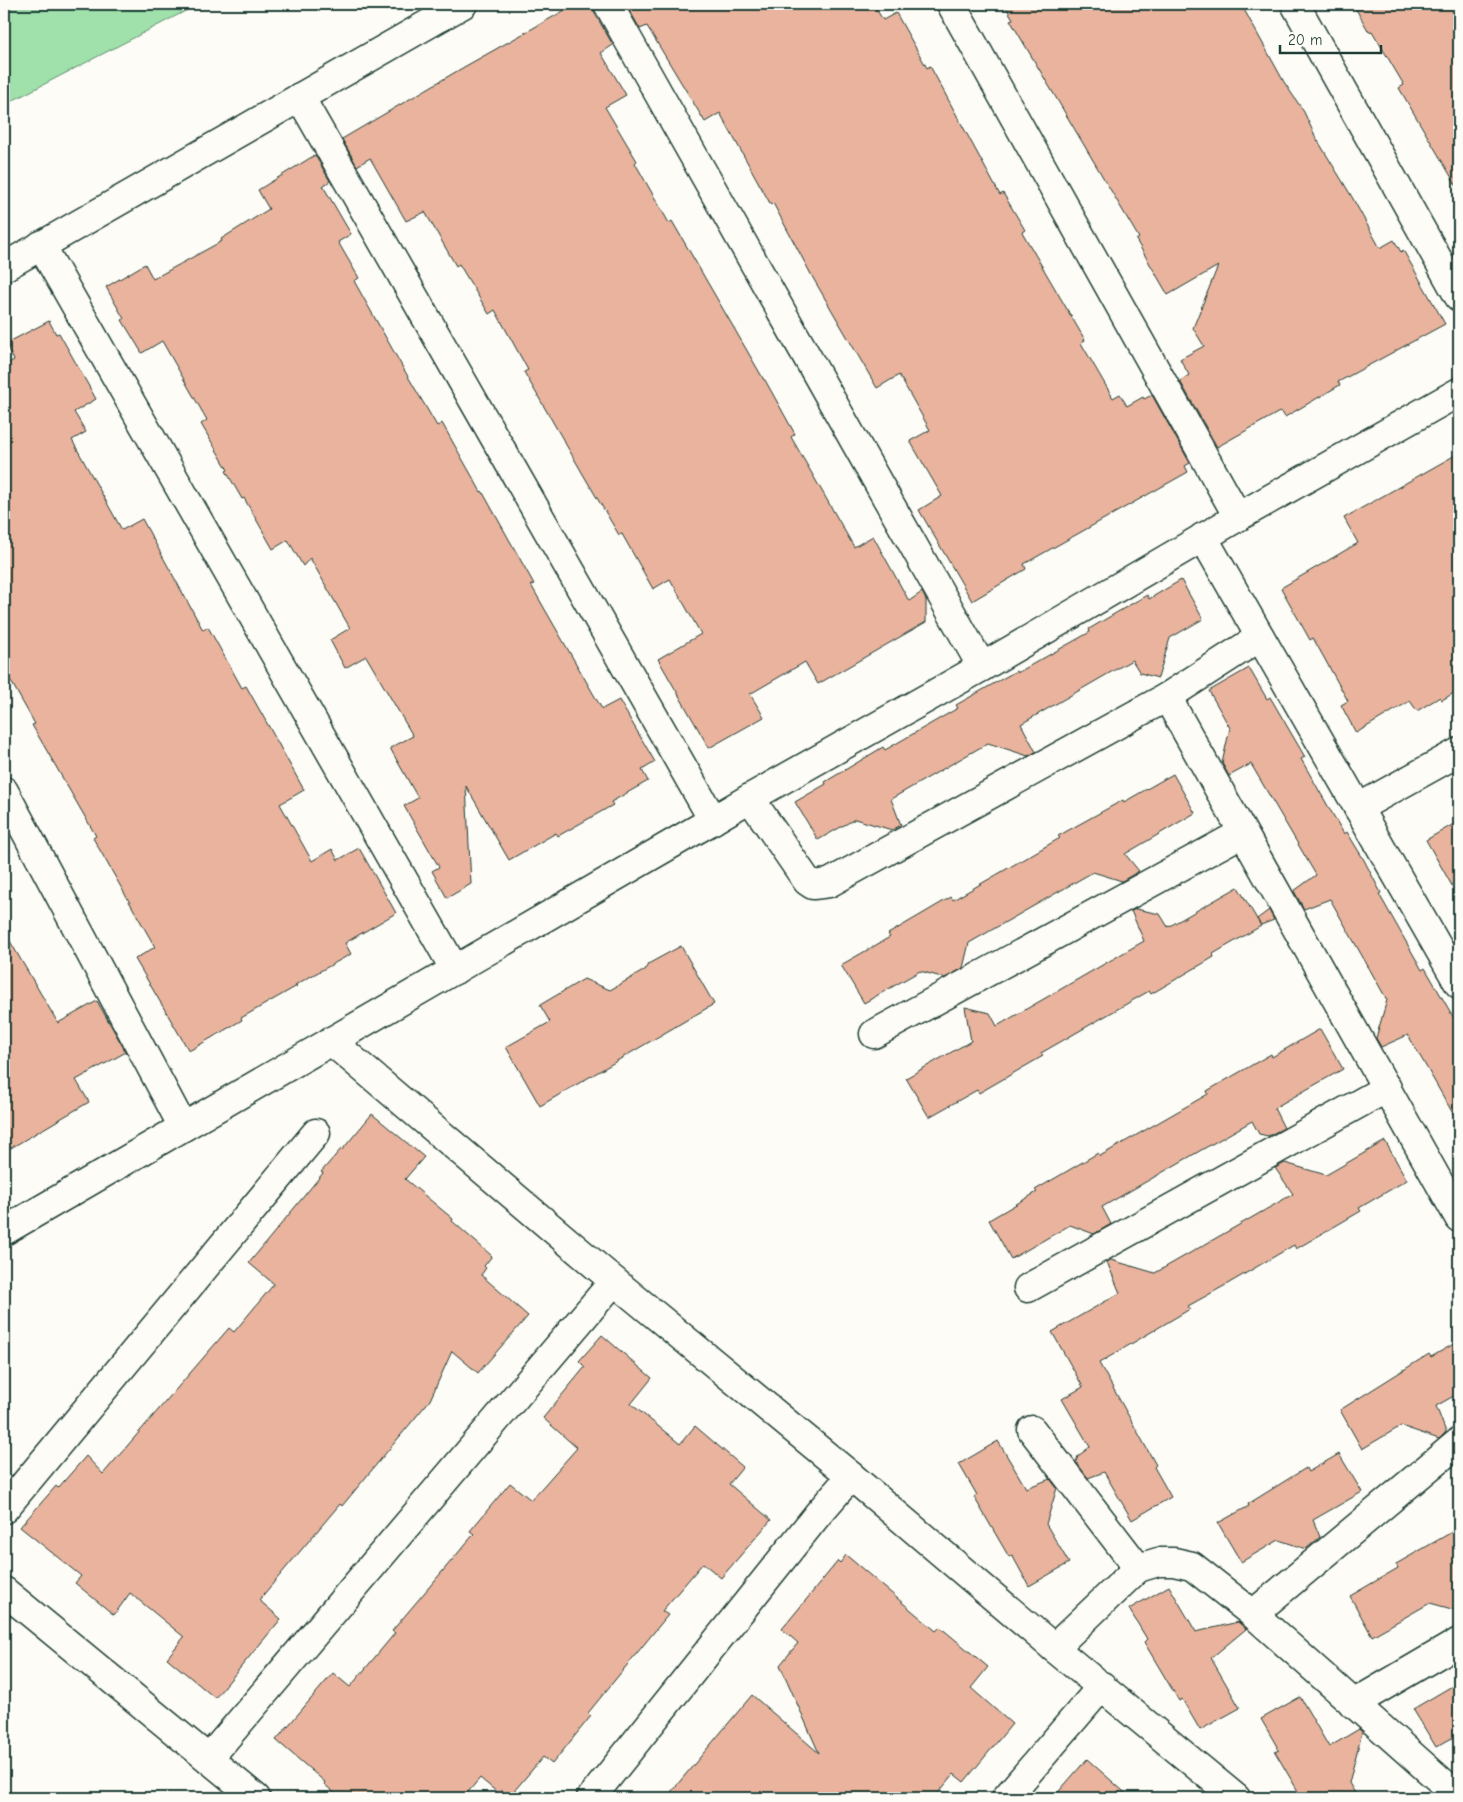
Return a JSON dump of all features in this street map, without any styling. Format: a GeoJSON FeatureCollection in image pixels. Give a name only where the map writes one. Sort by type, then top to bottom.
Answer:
{"type":"FeatureCollection","features":[{"type":"Feature","properties":{"kind":"street"},"geometry":{"type":"LineString","coordinates":[[4,267],[463,4]]}},
{"type":"Feature","properties":{"kind":"street"},"geometry":{"type":"LineString","coordinates":[[608,4],[982,667]]}},
{"type":"Feature","properties":{"kind":"street"},"geometry":{"type":"LineString","coordinates":[[951,4],[1238,517]]}},
{"type":"Feature","properties":{"kind":"street"},"geometry":{"type":"LineString","coordinates":[[1295,4],[1459,297]]}},
{"type":"Feature","properties":{"kind":"street"},"geometry":{"type":"LineString","coordinates":[[300,97],[713,820]]}},
{"type":"Feature","properties":{"kind":"street"},"geometry":{"type":"LineString","coordinates":[[41,245],[455,970]]}},
{"type":"Feature","properties":{"kind":"street"},"geometry":{"type":"LineString","coordinates":[[4,1230],[750,798],[982,667],[1203,537],[1459,392]]}},
{"type":"Feature","properties":{"kind":"street"},"geometry":{"type":"LineString","coordinates":[[1203,537],[1459,984]]}},
{"type":"Feature","properties":{"kind":"street"},"geometry":{"type":"LineString","coordinates":[[750,798],[807,881],[813,885],[829,882],[1167,697],[1260,637]]}},
{"type":"Feature","properties":{"kind":"street"},"geometry":{"type":"LineString","coordinates":[[1167,697],[1459,1218]]}},
{"type":"Feature","properties":{"kind":"street"},"geometry":{"type":"LineString","coordinates":[[1358,808],[1459,752]]}},
{"type":"Feature","properties":{"kind":"street"},"geometry":{"type":"LineString","coordinates":[[4,791],[184,1127]]}},
{"type":"Feature","properties":{"kind":"street"},"geometry":{"type":"LineString","coordinates":[[874,1034],[1242,833]]}},
{"type":"Feature","properties":{"kind":"street"},"geometry":{"type":"LineString","coordinates":[[331,1041],[614,1281],[851,1476],[1054,1648],[1236,1798]]}},
{"type":"Feature","properties":{"kind":"street"},"geometry":{"type":"LineString","coordinates":[[1028,1288],[1387,1088]]}},
{"type":"Feature","properties":{"kind":"street"},"geometry":{"type":"LineString","coordinates":[[4,1509],[316,1133]]}},
{"type":"Feature","properties":{"kind":"street"},"geometry":{"type":"LineString","coordinates":[[209,1758],[614,1281]]}},
{"type":"Feature","properties":{"kind":"street"},"geometry":{"type":"LineString","coordinates":[[1032,1430],[1138,1568]]}},
{"type":"Feature","properties":{"kind":"street"},"geometry":{"type":"LineString","coordinates":[[1253,1614],[1459,1442]]}},
{"type":"Feature","properties":{"kind":"street"},"geometry":{"type":"LineString","coordinates":[[591,1798],[818,1514],[851,1476]]}},
{"type":"Feature","properties":{"kind":"street"},"geometry":{"type":"LineString","coordinates":[[1054,1648],[1138,1568],[1158,1562],[1174,1562],[1192,1566],[1253,1614],[1459,1798]]}},
{"type":"Feature","properties":{"kind":"street"},"geometry":{"type":"LineString","coordinates":[[4,1591],[256,1798]]}},
{"type":"Feature","properties":{"kind":"street"},"geometry":{"type":"LineString","coordinates":[[1353,1704],[1459,1642]]}},
{"type":"Feature","properties":{"kind":"street"},"geometry":{"type":"LineString","coordinates":[[1006,1798],[1102,1686]]}},
{"type":"Feature","properties":{"kind":"green space"},"geometry":{"type":"Polygon","coordinates":[[[4,4],[199,4],[4,105],[4,4]]]}},
{"type":"Feature","properties":{"kind":"building"},"geometry":{"type":"Polygon","coordinates":[[[576,4],[592,4],[594,12],[613,45],[601,53],[626,95],[605,107],[637,161],[635,163],[669,223],[672,221],[765,380],[795,434],[791,437],[854,547],[873,536],[909,601],[922,592],[926,600],[926,622],[818,684],[805,662],[750,694],[764,717],[709,748],[658,659],[701,634],[670,579],[653,589],[622,534],[619,535],[524,372],[528,370],[495,310],[489,314],[459,264],[456,266],[425,212],[406,221],[370,158],[357,166],[342,139],[576,4]]]}},
{"type":"Feature","properties":{"kind":"building"},"geometry":{"type":"Polygon","coordinates":[[[626,4],[873,4],[883,20],[896,13],[927,68],[930,66],[1000,195],[1003,193],[1025,230],[1022,232],[1085,340],[1081,343],[1113,398],[1120,394],[1127,406],[1143,397],[1144,399],[1152,395],[1190,463],[1185,466],[1188,472],[1024,564],[1026,569],[972,601],[919,510],[942,496],[910,441],[930,430],[899,375],[877,388],[720,113],[705,122],[647,26],[640,29],[626,4]]]}},
{"type":"Feature","properties":{"kind":"building"},"geometry":{"type":"Polygon","coordinates":[[[1004,4],[1241,4],[1380,248],[1394,240],[1401,252],[1403,250],[1445,324],[1338,382],[1340,385],[1285,417],[1281,411],[1217,447],[1180,381],[1189,375],[1180,359],[1204,346],[1193,328],[1218,266],[1168,295],[1136,240],[1139,238],[1010,20],[1013,19],[1004,4]]]}},
{"type":"Feature","properties":{"kind":"building"},"geometry":{"type":"Polygon","coordinates":[[[1353,4],[1459,4],[1459,190],[1399,88],[1404,85],[1372,31],[1369,32],[1353,4]]]}},
{"type":"Feature","properties":{"kind":"building"},"geometry":{"type":"Polygon","coordinates":[[[315,155],[330,181],[323,186],[351,234],[338,242],[359,278],[354,281],[437,426],[442,423],[482,491],[534,584],[531,585],[602,709],[619,700],[655,762],[642,770],[648,781],[611,802],[613,805],[558,836],[556,833],[509,860],[466,786],[471,884],[447,898],[432,871],[439,867],[404,806],[418,798],[390,748],[413,736],[366,656],[345,668],[330,640],[350,628],[310,558],[303,566],[288,540],[273,549],[226,471],[228,470],[201,424],[207,420],[162,341],[142,353],[122,320],[124,319],[106,287],[145,264],[153,279],[222,241],[221,239],[269,209],[258,190],[315,155]]]}},
{"type":"Feature","properties":{"kind":"building"},"geometry":{"type":"Polygon","coordinates":[[[49,321],[56,334],[59,333],[96,399],[74,412],[86,432],[72,440],[122,530],[142,519],[203,630],[208,627],[242,688],[246,686],[304,790],[280,804],[312,861],[332,849],[338,860],[359,848],[396,913],[345,943],[351,954],[295,985],[297,986],[189,1051],[135,959],[155,947],[93,838],[96,836],[32,725],[35,724],[4,669],[4,365],[14,360],[5,344],[49,321]]]}},
{"type":"Feature","properties":{"kind":"building"},"geometry":{"type":"Polygon","coordinates":[[[1459,453],[1459,690],[1442,700],[1440,697],[1417,711],[1410,701],[1356,733],[1341,705],[1348,701],[1313,638],[1310,640],[1281,588],[1358,543],[1344,518],[1459,453]]]}},
{"type":"Feature","properties":{"kind":"building"},"geometry":{"type":"Polygon","coordinates":[[[1181,580],[1203,619],[1170,638],[1158,678],[1140,673],[1132,660],[1021,724],[1036,752],[1028,756],[988,743],[891,799],[901,825],[892,830],[855,819],[818,840],[795,802],[883,747],[885,750],[958,708],[956,705],[1090,632],[1089,629],[1147,595],[1149,599],[1181,580]]]}},
{"type":"Feature","properties":{"kind":"building"},"geometry":{"type":"Polygon","coordinates":[[[1249,668],[1267,699],[1270,697],[1305,757],[1301,759],[1344,834],[1347,832],[1364,860],[1381,893],[1379,894],[1422,970],[1425,968],[1459,1027],[1459,1124],[1408,1035],[1381,1047],[1376,1038],[1387,1000],[1330,899],[1304,909],[1294,891],[1316,875],[1251,764],[1229,776],[1222,763],[1230,728],[1209,691],[1249,668]]]}},
{"type":"Feature","properties":{"kind":"building"},"geometry":{"type":"Polygon","coordinates":[[[1173,774],[1195,813],[1125,854],[1139,871],[1122,881],[1093,872],[969,943],[963,968],[945,978],[920,971],[864,1003],[841,965],[890,937],[888,934],[951,897],[953,900],[1060,838],[1058,836],[1173,774]]]}},
{"type":"Feature","properties":{"kind":"building"},"geometry":{"type":"Polygon","coordinates":[[[1459,821],[1459,898],[1426,840],[1459,821]]]}},
{"type":"Feature","properties":{"kind":"building"},"geometry":{"type":"Polygon","coordinates":[[[1238,887],[1261,926],[1213,954],[1214,957],[1151,994],[1149,991],[1041,1053],[1043,1056],[979,1093],[977,1090],[929,1117],[906,1078],[971,1041],[965,1007],[990,1013],[997,1026],[1144,941],[1131,911],[1136,909],[1160,914],[1168,927],[1238,887]]]}},
{"type":"Feature","properties":{"kind":"building"},"geometry":{"type":"Polygon","coordinates":[[[1269,910],[1274,920],[1261,925],[1257,919],[1269,910]]]}},
{"type":"Feature","properties":{"kind":"building"},"geometry":{"type":"Polygon","coordinates":[[[4,931],[58,1023],[97,1001],[126,1052],[76,1080],[89,1102],[4,1152],[4,931]]]}},
{"type":"Feature","properties":{"kind":"building"},"geometry":{"type":"Polygon","coordinates":[[[681,946],[714,1004],[540,1106],[506,1047],[550,1022],[540,1005],[584,979],[610,990],[645,970],[648,964],[681,946]]]}},
{"type":"Feature","properties":{"kind":"building"},"geometry":{"type":"Polygon","coordinates":[[[1320,1029],[1343,1069],[1274,1108],[1284,1128],[1268,1136],[1259,1134],[1252,1121],[1102,1207],[1111,1224],[1094,1234],[1070,1225],[1011,1259],[989,1220],[1098,1153],[1100,1156],[1208,1094],[1207,1091],[1271,1054],[1272,1057],[1320,1029]]]}},
{"type":"Feature","properties":{"kind":"building"},"geometry":{"type":"Polygon","coordinates":[[[372,1114],[424,1157],[405,1179],[453,1219],[452,1221],[492,1256],[484,1266],[486,1268],[481,1275],[528,1316],[478,1373],[452,1351],[430,1400],[342,1506],[340,1504],[259,1600],[281,1619],[215,1698],[167,1658],[184,1637],[130,1593],[114,1615],[75,1583],[81,1576],[20,1527],[56,1486],[58,1488],[86,1456],[103,1474],[229,1328],[234,1332],[274,1284],[249,1263],[323,1173],[321,1172],[372,1114]]]}},
{"type":"Feature","properties":{"kind":"building"},"geometry":{"type":"Polygon","coordinates":[[[1385,1141],[1407,1180],[1359,1208],[1361,1211],[1296,1249],[1294,1245],[1188,1306],[1190,1309],[1099,1363],[1156,1465],[1154,1467],[1171,1497],[1132,1520],[1104,1472],[1088,1478],[1076,1462],[1078,1456],[1090,1447],[1062,1399],[1083,1387],[1052,1332],[1120,1293],[1107,1262],[1111,1260],[1155,1273],[1293,1194],[1275,1168],[1285,1163],[1326,1175],[1385,1141]]]}},
{"type":"Feature","properties":{"kind":"building"},"geometry":{"type":"Polygon","coordinates":[[[602,1335],[652,1378],[631,1404],[680,1444],[695,1426],[743,1467],[729,1484],[771,1520],[721,1578],[703,1563],[662,1611],[668,1615],[588,1713],[591,1716],[552,1764],[543,1757],[509,1797],[501,1790],[498,1793],[480,1778],[463,1798],[340,1798],[324,1784],[325,1782],[276,1740],[333,1673],[350,1687],[395,1633],[392,1631],[474,1534],[470,1531],[510,1483],[531,1500],[577,1448],[543,1418],[585,1367],[579,1361],[602,1335]]]}},
{"type":"Feature","properties":{"kind":"building"},"geometry":{"type":"Polygon","coordinates":[[[1459,1341],[1459,1393],[1436,1406],[1446,1432],[1439,1439],[1401,1426],[1362,1449],[1340,1410],[1429,1354],[1431,1357],[1459,1341]]]}},
{"type":"Feature","properties":{"kind":"building"},"geometry":{"type":"Polygon","coordinates":[[[998,1441],[1026,1488],[1050,1479],[1057,1488],[1046,1524],[1069,1563],[1029,1586],[1012,1555],[1009,1557],[974,1497],[977,1495],[959,1464],[998,1441]]]}},
{"type":"Feature","properties":{"kind":"building"},"geometry":{"type":"Polygon","coordinates":[[[1339,1454],[1362,1492],[1313,1520],[1320,1537],[1306,1549],[1279,1540],[1241,1562],[1218,1523],[1249,1506],[1248,1504],[1306,1468],[1308,1472],[1339,1454]]]}},
{"type":"Feature","properties":{"kind":"building"},"geometry":{"type":"Polygon","coordinates":[[[1459,1528],[1459,1611],[1430,1603],[1372,1636],[1350,1596],[1398,1568],[1396,1564],[1459,1528]]]}},
{"type":"Feature","properties":{"kind":"building"},"geometry":{"type":"Polygon","coordinates":[[[846,1555],[936,1631],[940,1627],[988,1667],[971,1688],[1012,1724],[964,1782],[954,1774],[934,1798],[666,1798],[752,1695],[819,1753],[780,1665],[798,1643],[782,1629],[838,1561],[840,1563],[846,1555]]]}},
{"type":"Feature","properties":{"kind":"building"},"geometry":{"type":"Polygon","coordinates":[[[1169,1586],[1196,1632],[1238,1622],[1246,1629],[1211,1658],[1240,1708],[1200,1730],[1182,1699],[1179,1701],[1144,1642],[1147,1639],[1129,1609],[1169,1586]]]}},
{"type":"Feature","properties":{"kind":"building"},"geometry":{"type":"Polygon","coordinates":[[[1459,1682],[1459,1734],[1436,1747],[1413,1709],[1459,1682]]]}},
{"type":"Feature","properties":{"kind":"building"},"geometry":{"type":"Polygon","coordinates":[[[1300,1697],[1329,1747],[1359,1729],[1362,1732],[1349,1783],[1358,1798],[1302,1798],[1275,1752],[1279,1750],[1261,1719],[1300,1697]]]}},
{"type":"Feature","properties":{"kind":"building"},"geometry":{"type":"Polygon","coordinates":[[[1087,1759],[1131,1798],[1053,1798],[1087,1759]]]}}]}
